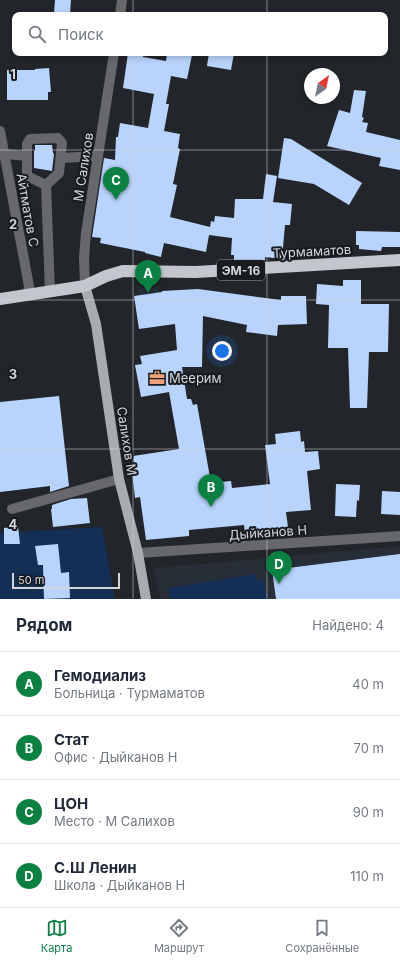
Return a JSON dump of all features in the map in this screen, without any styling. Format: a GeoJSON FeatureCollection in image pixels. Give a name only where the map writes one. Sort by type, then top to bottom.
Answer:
{"type":"FeatureCollection","features":[{"type":"Feature","properties":{"kind":"highway","name":"Турмаматов"},"geometry":{"type":"LineString","coordinates":[[85,286],[106,276],[123,271],[196,272],[400,260]]}},
{"type":"Feature","properties":{"kind":"highway","name":"ЭМ-16"},"geometry":{"type":"LineString","coordinates":[[0,299],[85,286]]}},
{"type":"Feature","properties":{"kind":"main road","name":"Салихов М"},"geometry":{"type":"LineString","coordinates":[[85,286],[96,324],[119,479],[138,553],[146,599]]}},
{"type":"Feature","properties":{"kind":"street"},"geometry":{"type":"LineString","coordinates":[[120,12],[122,0]]}},
{"type":"Feature","properties":{"kind":"street","name":"М Салихов"},"geometry":{"type":"LineString","coordinates":[[85,286],[84,256],[86,233],[114,56]]}},
{"type":"Feature","properties":{"kind":"street","name":"Айтматов С"},"geometry":{"type":"LineString","coordinates":[[0,130],[29,286],[28,295]]}},
{"type":"Feature","properties":{"kind":"street"},"geometry":{"type":"LineString","coordinates":[[58,138],[62,143],[59,173],[46,184],[27,176],[27,144],[30,139],[58,138]]}},
{"type":"Feature","properties":{"kind":"street"},"geometry":{"type":"LineString","coordinates":[[5,154],[27,156]]}},
{"type":"Feature","properties":{"kind":"street"},"geometry":{"type":"LineString","coordinates":[[61,158],[98,156]]}},
{"type":"Feature","properties":{"kind":"street"},"geometry":{"type":"LineString","coordinates":[[46,184],[50,292]]}},
{"type":"Feature","properties":{"kind":"street"},"geometry":{"type":"LineString","coordinates":[[12,509],[119,479]]}},
{"type":"Feature","properties":{"kind":"street","name":"Дыйканов Н"},"geometry":{"type":"LineString","coordinates":[[138,553],[400,536]]}},
{"type":"Feature","properties":{"kind":"shaded area"},"geometry":{"type":"Polygon","coordinates":[[[137,286],[158,286],[161,326],[143,325],[137,286]]]}},
{"type":"Feature","properties":{"kind":"shaded area"},"geometry":{"type":"Polygon","coordinates":[[[102,527],[115,599],[0,599],[0,533],[102,527]]]}},
{"type":"Feature","properties":{"kind":"shaded area"},"geometry":{"type":"Polygon","coordinates":[[[400,546],[400,599],[160,599],[154,568],[400,546]]]}},
{"type":"Feature","properties":{"kind":"shaded area"},"geometry":{"type":"Polygon","coordinates":[[[255,574],[257,581],[264,580],[267,599],[171,599],[168,588],[255,574]]]}},
{"type":"Feature","properties":{"kind":"building"},"geometry":{"type":"Polygon","coordinates":[[[55,0],[71,0],[70,12],[54,12],[55,0]]]}},
{"type":"Feature","properties":{"kind":"building"},"geometry":{"type":"Polygon","coordinates":[[[128,56],[143,56],[166,61],[167,56],[192,56],[187,79],[171,76],[166,104],[169,104],[164,131],[180,134],[178,148],[180,149],[173,184],[177,185],[170,217],[210,227],[211,221],[214,222],[215,216],[234,218],[235,199],[263,199],[266,174],[277,176],[273,202],[292,204],[290,225],[285,225],[282,259],[265,257],[265,260],[234,262],[234,255],[231,255],[232,238],[209,235],[206,252],[164,243],[161,257],[145,252],[100,243],[101,238],[92,237],[104,158],[115,160],[116,137],[118,137],[120,123],[148,128],[154,94],[123,88],[128,56]]]}},
{"type":"Feature","properties":{"kind":"building"},"geometry":{"type":"Polygon","coordinates":[[[209,56],[233,56],[231,70],[207,66],[209,56]]]}},
{"type":"Feature","properties":{"kind":"building"},"geometry":{"type":"Polygon","coordinates":[[[49,68],[51,92],[48,92],[48,100],[7,100],[7,70],[35,70],[49,68]]]}},
{"type":"Feature","properties":{"kind":"building"},"geometry":{"type":"Polygon","coordinates":[[[354,90],[366,91],[362,117],[364,118],[362,122],[368,123],[366,132],[400,140],[400,170],[379,166],[381,158],[327,146],[339,110],[350,113],[354,90]]]}},
{"type":"Feature","properties":{"kind":"building"},"geometry":{"type":"Polygon","coordinates":[[[284,138],[291,139],[362,183],[349,205],[314,184],[278,178],[284,138]]]}},
{"type":"Feature","properties":{"kind":"building"},"geometry":{"type":"Polygon","coordinates":[[[35,145],[52,145],[54,154],[52,171],[34,168],[35,145]]]}},
{"type":"Feature","properties":{"kind":"building"},"geometry":{"type":"Polygon","coordinates":[[[356,231],[400,232],[400,247],[382,247],[381,251],[359,249],[359,245],[356,245],[356,231]]]}},
{"type":"Feature","properties":{"kind":"building"},"geometry":{"type":"Polygon","coordinates":[[[343,280],[361,280],[361,304],[389,304],[388,352],[369,352],[367,408],[350,408],[348,348],[328,348],[329,305],[316,304],[317,284],[343,286],[343,280]]]}},
{"type":"Feature","properties":{"kind":"building"},"geometry":{"type":"Polygon","coordinates":[[[198,289],[281,300],[281,296],[306,296],[307,324],[278,325],[277,336],[246,332],[247,325],[203,316],[202,367],[182,367],[187,399],[191,399],[193,405],[197,404],[211,483],[231,481],[232,488],[270,484],[265,445],[276,444],[275,434],[300,431],[301,442],[304,441],[305,452],[318,451],[320,469],[307,471],[311,510],[286,512],[288,527],[245,533],[244,525],[189,530],[189,536],[146,540],[140,497],[135,498],[131,463],[134,463],[133,456],[179,449],[169,392],[141,397],[135,365],[142,364],[140,356],[177,350],[175,324],[139,329],[134,296],[162,291],[198,289]]]}},
{"type":"Feature","properties":{"kind":"building"},"geometry":{"type":"Polygon","coordinates":[[[59,396],[69,486],[50,492],[50,486],[0,492],[0,402],[59,396]]]}},
{"type":"Feature","properties":{"kind":"building"},"geometry":{"type":"Polygon","coordinates":[[[336,484],[360,485],[356,517],[335,516],[336,484]]]}},
{"type":"Feature","properties":{"kind":"building"},"geometry":{"type":"Polygon","coordinates":[[[382,491],[400,492],[400,515],[381,514],[382,491]]]}},
{"type":"Feature","properties":{"kind":"building"},"geometry":{"type":"Polygon","coordinates":[[[87,498],[90,523],[53,527],[52,505],[71,499],[87,498]]]}},
{"type":"Feature","properties":{"kind":"building"},"geometry":{"type":"Polygon","coordinates":[[[18,526],[20,544],[4,544],[4,528],[18,526]]]}},
{"type":"Feature","properties":{"kind":"building"},"geometry":{"type":"Polygon","coordinates":[[[58,544],[61,573],[69,572],[70,598],[44,599],[43,565],[38,565],[35,546],[58,544]]]}},
{"type":"Feature","properties":{"kind":"building"},"geometry":{"type":"Polygon","coordinates":[[[400,554],[400,599],[276,599],[272,570],[400,554]]]}},
{"type":"Feature","properties":{"kind":"place","name":"ЦОН"},"geometry":{"type":"Point","coordinates":[116,200]}},
{"type":"Feature","properties":{"kind":"place","name":"Гемодиализ"},"geometry":{"type":"Point","coordinates":[148,293]}},
{"type":"Feature","properties":{"kind":"place","name":"Меерим"},"geometry":{"type":"Point","coordinates":[157,378]}},
{"type":"Feature","properties":{"kind":"place","name":"Стат"},"geometry":{"type":"Point","coordinates":[211,507]}},
{"type":"Feature","properties":{"kind":"place","name":"С.Ш Ленин"},"geometry":{"type":"Point","coordinates":[279,584]}}]}
